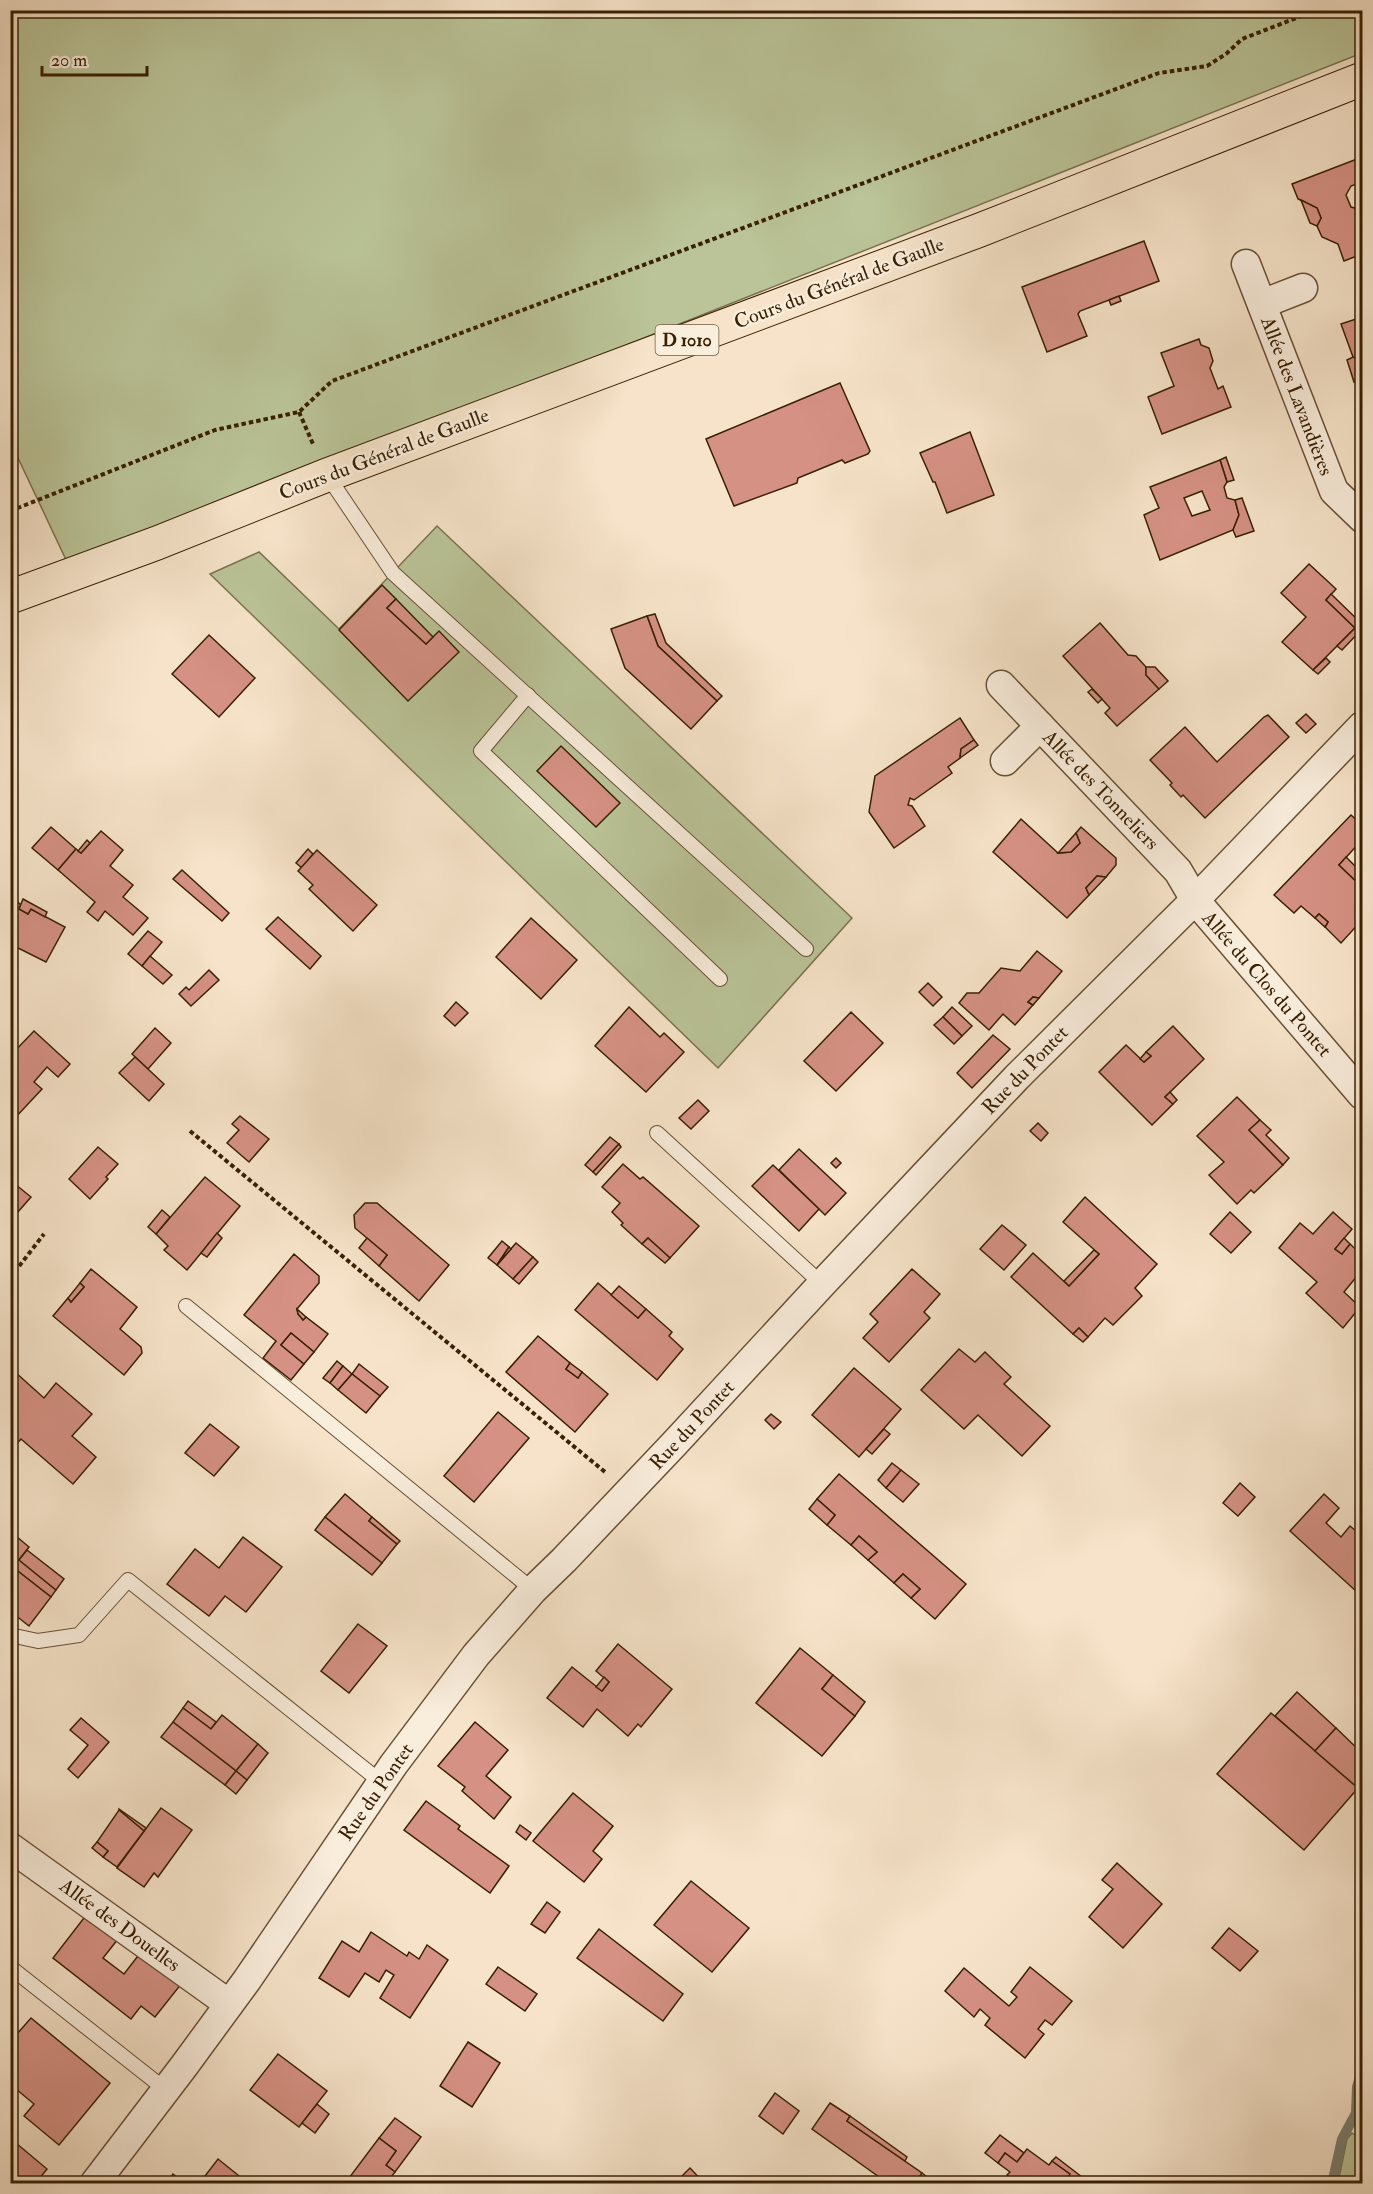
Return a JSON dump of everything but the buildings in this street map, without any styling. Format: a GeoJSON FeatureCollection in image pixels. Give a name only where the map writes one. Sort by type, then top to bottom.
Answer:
{"type":"FeatureCollection","features":[{"type":"Feature","properties":{"kind":"main road","name":"Cours du Général de Gaulle"},"geometry":{"type":"LineString","coordinates":[[10,597],[157,543],[327,475],[980,230],[1362,79]]}},
{"type":"Feature","properties":{"kind":"street","name":"Allée des Lavandières"},"geometry":{"type":"LineString","coordinates":[[1246,264],[1334,491],[1362,518]]}},
{"type":"Feature","properties":{"kind":"street"},"geometry":{"type":"LineString","coordinates":[[1262,304],[1303,288]]}},
{"type":"Feature","properties":{"kind":"street","name":"Allée des Tonneliers"},"geometry":{"type":"LineString","coordinates":[[1001,685],[1178,870],[1195,900]]}},
{"type":"Feature","properties":{"kind":"street"},"geometry":{"type":"LineString","coordinates":[[1005,761],[1040,726]]}},
{"type":"Feature","properties":{"kind":"street","name":"Rue du Pontet"},"geometry":{"type":"LineString","coordinates":[[93,2184],[229,2004],[381,1782],[476,1655],[533,1590],[629,1492],[1017,1077],[1195,900],[1362,726]]}},
{"type":"Feature","properties":{"kind":"street","name":"Allée du Clos du Pontet"},"geometry":{"type":"LineString","coordinates":[[1195,900],[1362,1095]]}},
{"type":"Feature","properties":{"kind":"street","name":"Allée des Douelles"},"geometry":{"type":"LineString","coordinates":[[10,1847],[229,2004]]}},
{"type":"Feature","properties":{"kind":"lane"},"geometry":{"type":"LineString","coordinates":[[327,475],[393,573],[806,949]]}},
{"type":"Feature","properties":{"kind":"lane"},"geometry":{"type":"LineString","coordinates":[[528,695],[481,751],[720,979]]}},
{"type":"Feature","properties":{"kind":"lane"},"geometry":{"type":"LineString","coordinates":[[657,1132],[822,1284]]}},
{"type":"Feature","properties":{"kind":"lane"},"geometry":{"type":"LineString","coordinates":[[186,1306],[533,1590]]}},
{"type":"Feature","properties":{"kind":"lane"},"geometry":{"type":"LineString","coordinates":[[10,1635],[38,1641],[79,1635],[128,1580],[381,1782]]}},
{"type":"Feature","properties":{"kind":"lane"},"geometry":{"type":"LineString","coordinates":[[10,1967],[166,2090]]}},
{"type":"Feature","properties":{"kind":"path"},"geometry":{"type":"LineString","coordinates":[[10,511],[215,430],[299,412],[332,381],[1137,81],[1160,73],[1207,66],[1226,54],[1242,39],[1317,10]]}},
{"type":"Feature","properties":{"kind":"path"},"geometry":{"type":"LineString","coordinates":[[190,1131],[423,1320],[629,1492]]}},
{"type":"Feature","properties":{"kind":"path"},"geometry":{"type":"LineString","coordinates":[[10,1278],[44,1234]]}},
{"type":"Feature","properties":{"kind":"green space"},"geometry":{"type":"Polygon","coordinates":[[[11,11],[1362,11],[1362,53],[367,448],[68,564],[11,443],[11,11]]]}},
{"type":"Feature","properties":{"kind":"green space"},"geometry":{"type":"Polygon","coordinates":[[[437,526],[852,918],[718,1068],[210,574],[259,552],[339,629],[437,526]]]}},
{"type":"Feature","properties":{"kind":"green space"},"geometry":{"type":"Polygon","coordinates":[[[1352,2133],[1362,2140],[1362,2183],[1338,2183],[1347,2139],[1352,2133]]]}},
{"type":"Feature","properties":{"kind":"waterway"},"geometry":{"type":"LineString","coordinates":[[1332,2184],[1342,2139],[1356,2113],[1357,2087],[1362,2070]]}}]}
